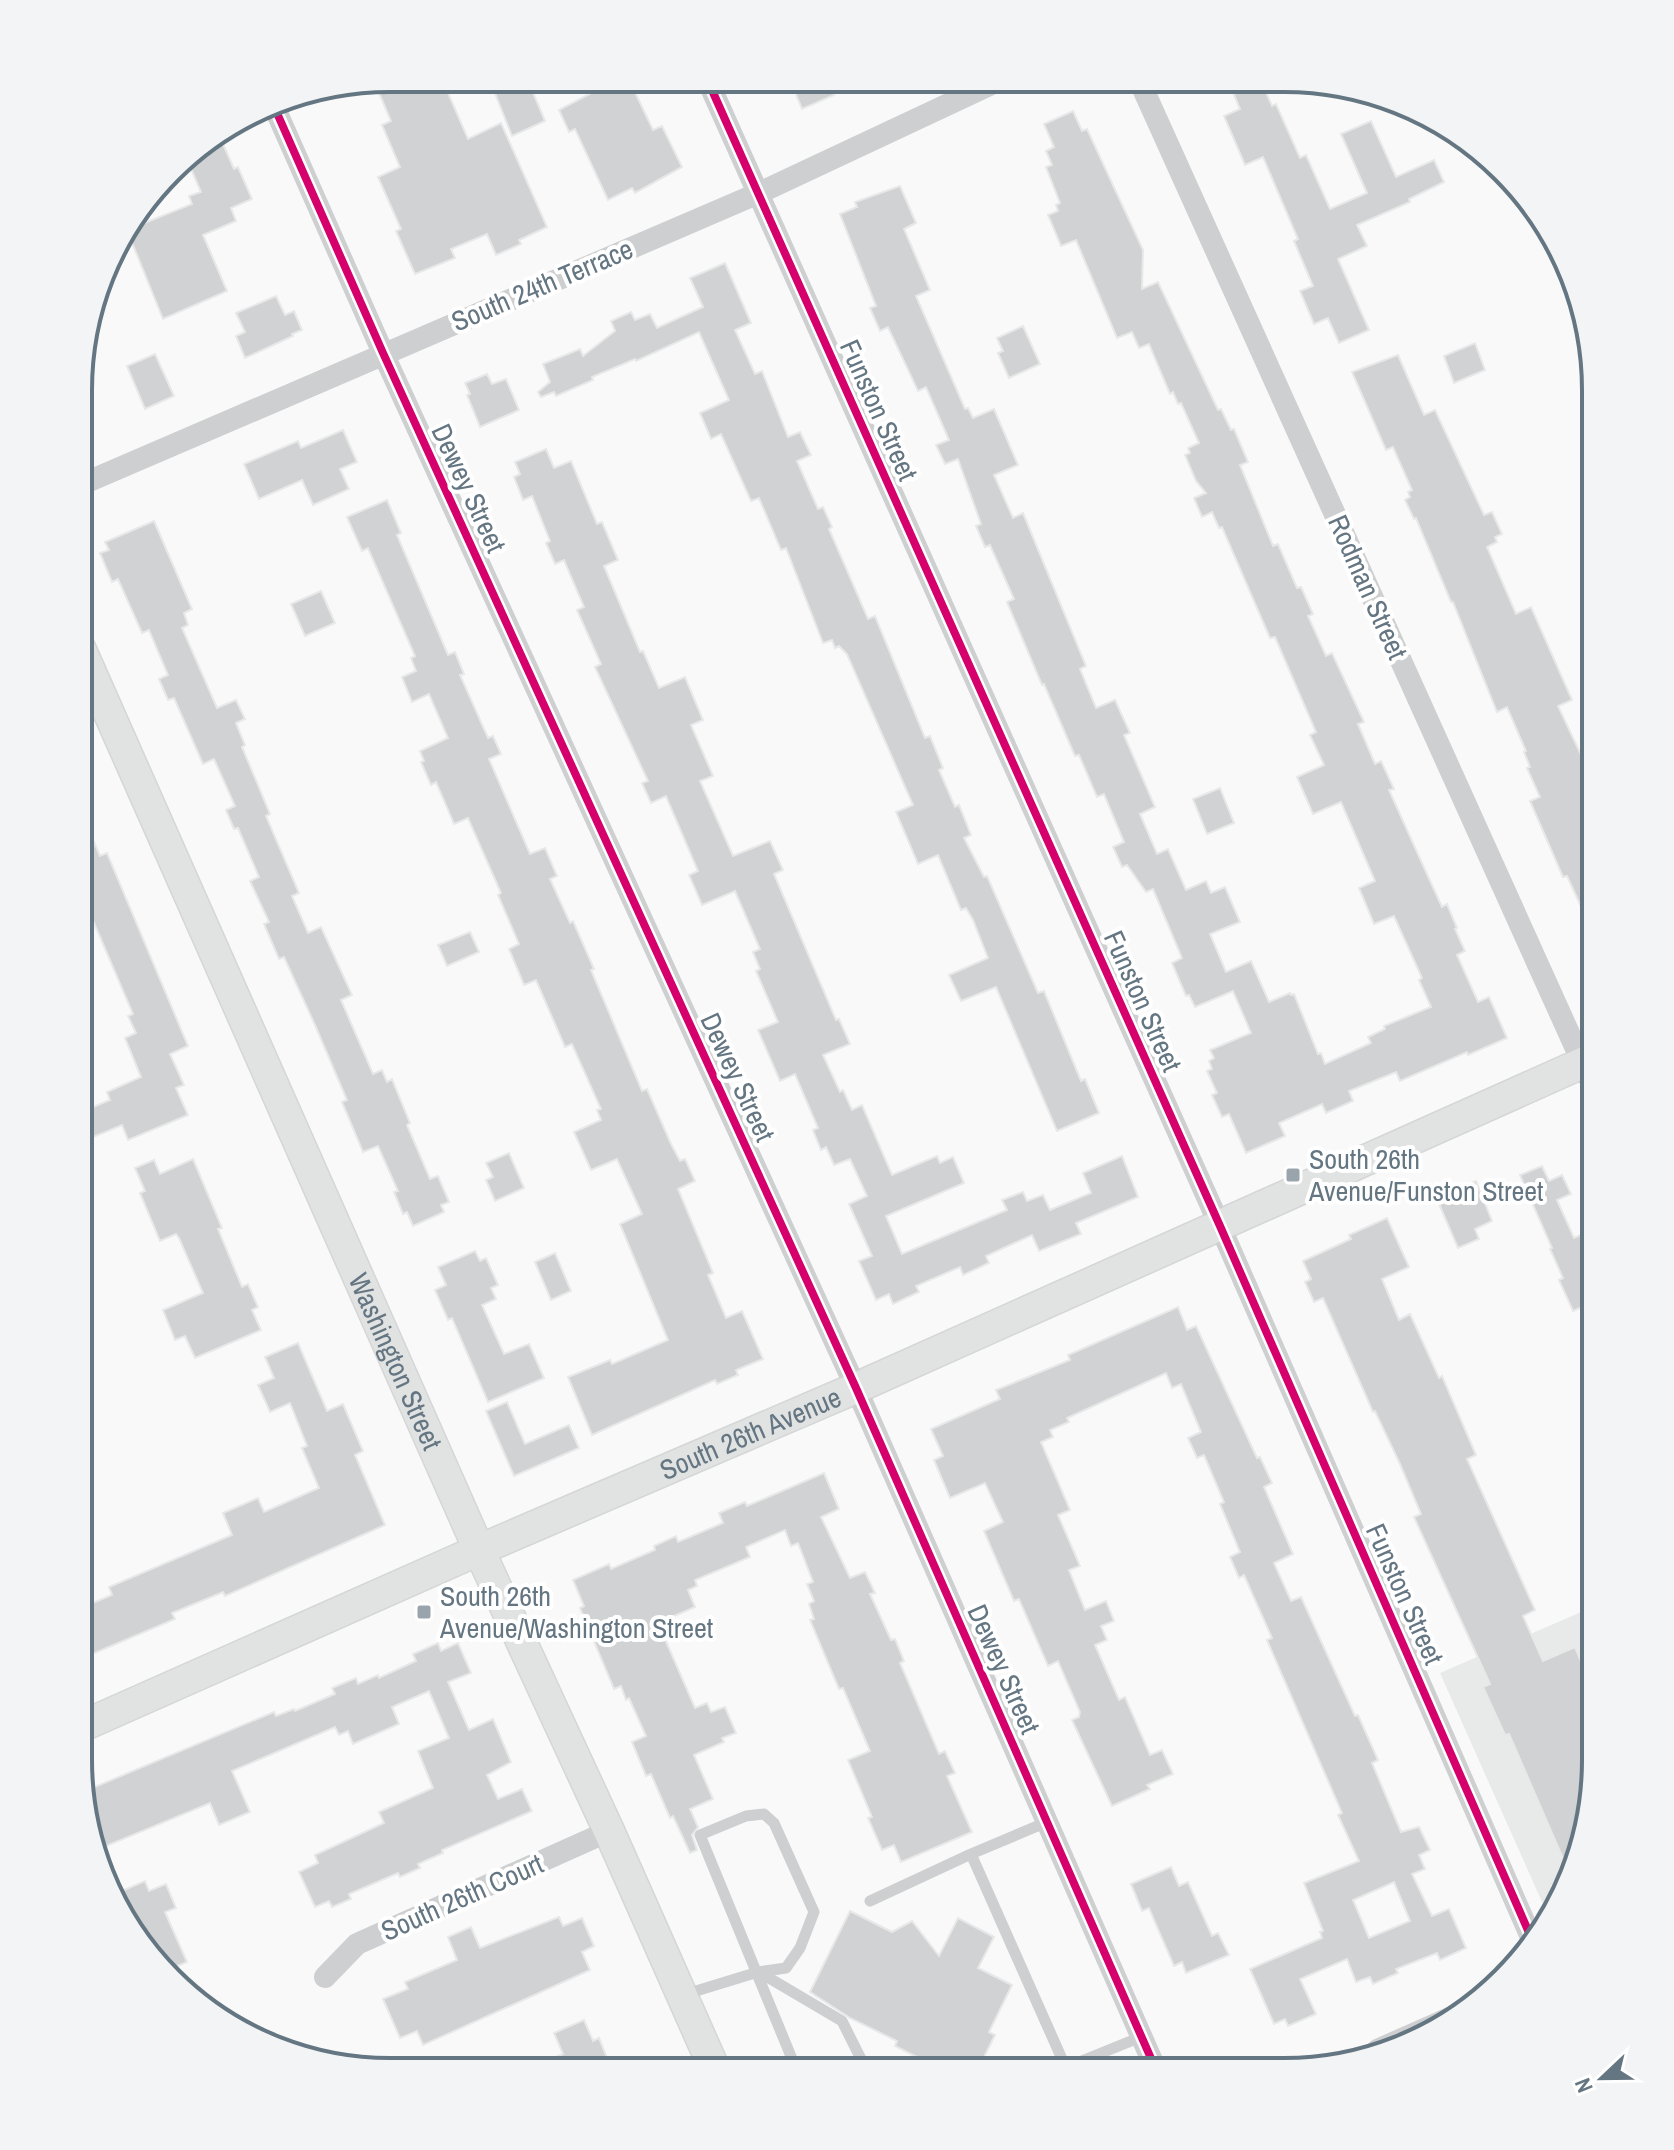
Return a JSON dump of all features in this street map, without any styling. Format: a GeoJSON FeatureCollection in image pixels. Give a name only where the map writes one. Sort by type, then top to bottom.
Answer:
{"type":"FeatureCollection","features":[{"type":"Feature","properties":{"kind":"street","name":"Funston Street"},"geometry":{"type":"LineString","coordinates":[[713,92],[1220,1226],[1528,1931]]}},
{"type":"Feature","properties":{"kind":"street","name":"South 24th Terrace"},"geometry":{"type":"LineString","coordinates":[[92,480],[759,193],[974,92]]}},
{"type":"Feature","properties":{"kind":"street","name":"Rodman Street"},"geometry":{"type":"LineString","coordinates":[[1145,92],[1582,1045]]}},
{"type":"Feature","properties":{"kind":"street","name":"Dewey Street"},"geometry":{"type":"LineString","coordinates":[[278,114],[383,353],[856,1388],[1151,2058]]}},
{"type":"Feature","properties":{"kind":"street","name":"Washington Street"},"geometry":{"type":"LineString","coordinates":[[92,675],[479,1550],[710,2058]]}},
{"type":"Feature","properties":{"kind":"street","name":"South 26th Avenue"},"geometry":{"type":"LineString","coordinates":[[92,1722],[479,1550],[856,1388],[1582,1063]]}},
{"type":"Feature","properties":{"kind":"street","name":"South 26th Court"},"geometry":{"type":"LineString","coordinates":[[325,1977],[357,1944],[609,1831]]}},
{"type":"Feature","properties":{"kind":"lane"},"geometry":{"type":"LineString","coordinates":[[682,1995],[758,1972],[786,1968],[800,1948],[814,1912],[774,1823],[764,1814],[746,1816],[700,1835],[758,1972],[792,2058]]}},
{"type":"Feature","properties":{"kind":"lane"},"geometry":{"type":"LineString","coordinates":[[870,1901],[1047,1822]]}},
{"type":"Feature","properties":{"kind":"lane"},"geometry":{"type":"LineString","coordinates":[[971,1854],[1057,2058]]}},
{"type":"Feature","properties":{"kind":"lane"},"geometry":{"type":"LineString","coordinates":[[758,1972],[842,2021],[860,2058]]}},
{"type":"Feature","properties":{"kind":"lane"},"geometry":{"type":"LineString","coordinates":[[1091,2058],[1141,2037]]}},
{"type":"Feature","properties":{"kind":"shaded area"},"geometry":{"type":"Polygon","coordinates":[[[1582,1612],[1579,1799],[1566,1856],[1544,1906],[1440,1673],[1582,1612]]]}},
{"type":"Feature","properties":{"kind":"building"},"geometry":{"type":"Polygon","coordinates":[[[448,92],[468,139],[501,123],[547,227],[496,255],[487,234],[451,249],[455,258],[415,274],[396,231],[401,229],[378,177],[400,167],[382,125],[391,121],[379,93],[448,92]]]}},
{"type":"Feature","properties":{"kind":"building"},"geometry":{"type":"Polygon","coordinates":[[[495,92],[533,92],[545,121],[512,136],[495,92]]]}},
{"type":"Feature","properties":{"kind":"building"},"geometry":{"type":"Polygon","coordinates":[[[593,92],[635,92],[653,130],[662,126],[682,167],[635,193],[632,188],[608,200],[575,129],[569,132],[559,110],[593,92]]]}},
{"type":"Feature","properties":{"kind":"building"},"geometry":{"type":"Polygon","coordinates":[[[795,92],[833,92],[834,95],[802,109],[795,92]]]}},
{"type":"Feature","properties":{"kind":"building"},"geometry":{"type":"Polygon","coordinates":[[[1233,92],[1266,92],[1272,106],[1276,104],[1300,158],[1306,155],[1330,209],[1367,193],[1341,134],[1371,121],[1396,177],[1434,160],[1444,182],[1409,199],[1410,202],[1357,225],[1367,246],[1338,259],[1369,330],[1339,343],[1328,318],[1314,324],[1300,291],[1313,286],[1294,241],[1298,239],[1263,157],[1245,165],[1224,116],[1240,109],[1233,92]]]}},
{"type":"Feature","properties":{"kind":"building"},"geometry":{"type":"Polygon","coordinates":[[[1073,111],[1082,131],[1087,129],[1143,250],[1142,289],[1158,282],[1218,410],[1221,409],[1231,430],[1234,429],[1248,462],[1240,465],[1273,546],[1278,544],[1297,588],[1301,587],[1313,614],[1308,616],[1326,656],[1332,653],[1364,722],[1358,724],[1375,764],[1381,761],[1394,789],[1389,790],[1442,907],[1447,904],[1465,951],[1457,955],[1478,1002],[1489,997],[1507,1038],[1400,1081],[1396,1072],[1349,1091],[1353,1101],[1326,1113],[1322,1104],[1279,1123],[1285,1136],[1246,1153],[1229,1114],[1222,1117],[1212,1095],[1217,1093],[1207,1071],[1212,1069],[1209,1061],[1214,1058],[1210,1050],[1251,1033],[1233,991],[1195,1007],[1189,995],[1186,996],[1172,963],[1182,958],[1153,889],[1146,892],[1127,865],[1122,867],[1113,847],[1124,842],[1104,794],[1097,797],[1042,685],[1007,602],[1014,599],[990,545],[985,547],[976,526],[981,524],[958,459],[945,464],[936,445],[949,440],[926,387],[918,391],[888,327],[880,331],[870,308],[876,306],[840,214],[857,207],[855,202],[900,186],[916,223],[904,229],[930,290],[916,296],[965,409],[968,408],[973,418],[994,409],[1018,465],[994,475],[1013,518],[1023,513],[1086,666],[1080,669],[1096,708],[1115,700],[1130,733],[1124,735],[1155,807],[1140,814],[1157,854],[1168,849],[1186,890],[1206,881],[1211,893],[1225,887],[1240,922],[1210,934],[1226,972],[1251,961],[1269,1002],[1294,994],[1325,1064],[1371,1043],[1368,1037],[1385,1029],[1384,1026],[1431,1007],[1419,980],[1422,978],[1394,916],[1374,924],[1359,888],[1375,881],[1341,802],[1313,814],[1297,777],[1324,765],[1310,735],[1316,732],[1275,637],[1270,638],[1222,527],[1219,528],[1212,512],[1202,517],[1194,498],[1206,493],[1196,481],[1185,455],[1190,453],[1188,448],[1199,443],[1181,403],[1178,404],[1173,392],[1170,394],[1149,344],[1139,348],[1132,332],[1117,338],[1076,240],[1061,246],[1048,215],[1058,211],[1056,205],[1060,203],[1046,167],[1052,165],[1046,151],[1054,147],[1044,124],[1073,111]]]}},
{"type":"Feature","properties":{"kind":"building"},"geometry":{"type":"Polygon","coordinates":[[[223,143],[234,169],[238,167],[252,199],[231,208],[236,221],[203,235],[227,291],[163,319],[132,242],[142,224],[192,204],[189,196],[201,192],[191,169],[223,143]]]}},
{"type":"Feature","properties":{"kind":"building"},"geometry":{"type":"Polygon","coordinates":[[[725,263],[751,323],[735,330],[755,374],[762,371],[788,437],[800,432],[811,455],[797,461],[818,509],[823,507],[832,527],[829,529],[868,619],[875,616],[925,738],[930,736],[943,768],[939,770],[955,807],[959,805],[971,835],[964,838],[984,877],[987,876],[1038,993],[1044,991],[1081,1081],[1085,1079],[1099,1113],[1057,1131],[996,987],[961,1001],[949,975],[988,958],[973,920],[966,908],[961,910],[938,855],[918,864],[896,812],[913,805],[847,654],[839,646],[835,648],[832,640],[823,643],[786,548],[781,550],[759,498],[751,501],[721,434],[711,439],[700,413],[729,400],[699,332],[592,377],[593,380],[556,396],[554,392],[541,397],[538,392],[550,382],[543,364],[580,349],[583,356],[615,331],[611,321],[631,312],[635,320],[650,314],[657,328],[703,307],[690,278],[725,263]]]}},
{"type":"Feature","properties":{"kind":"building"},"geometry":{"type":"Polygon","coordinates":[[[276,296],[285,315],[294,311],[302,330],[245,358],[236,336],[245,332],[236,313],[276,296]]]}},
{"type":"Feature","properties":{"kind":"building"},"geometry":{"type":"Polygon","coordinates":[[[1023,326],[1040,364],[1009,378],[998,353],[1003,351],[997,338],[1023,326]]]}},
{"type":"Feature","properties":{"kind":"building"},"geometry":{"type":"Polygon","coordinates":[[[1475,343],[1485,370],[1454,383],[1444,356],[1475,343]]]}},
{"type":"Feature","properties":{"kind":"building"},"geometry":{"type":"Polygon","coordinates":[[[155,354],[174,396],[145,409],[127,366],[155,354]]]}},
{"type":"Feature","properties":{"kind":"building"},"geometry":{"type":"Polygon","coordinates":[[[1398,355],[1424,415],[1435,410],[1484,515],[1492,512],[1502,534],[1495,537],[1497,542],[1487,547],[1516,614],[1531,607],[1572,700],[1558,706],[1582,757],[1582,909],[1567,876],[1563,877],[1530,801],[1540,797],[1527,768],[1530,767],[1526,751],[1507,707],[1497,712],[1453,602],[1405,500],[1412,490],[1393,447],[1386,450],[1352,372],[1398,355]]]}},
{"type":"Feature","properties":{"kind":"building"},"geometry":{"type":"Polygon","coordinates":[[[487,374],[492,384],[506,379],[519,410],[480,427],[465,383],[487,374]]]}},
{"type":"Feature","properties":{"kind":"building"},"geometry":{"type":"Polygon","coordinates":[[[343,430],[357,462],[340,469],[349,489],[313,505],[302,480],[259,499],[244,464],[298,441],[301,448],[343,430]]]}},
{"type":"Feature","properties":{"kind":"building"},"geometry":{"type":"Polygon","coordinates":[[[546,449],[554,468],[571,461],[597,524],[602,522],[618,560],[604,566],[640,652],[643,651],[659,688],[685,677],[703,720],[691,725],[713,776],[700,781],[733,856],[770,841],[783,870],[774,874],[836,1020],[839,1019],[850,1044],[823,1055],[840,1092],[843,1090],[852,1110],[862,1105],[892,1175],[937,1156],[940,1163],[953,1157],[964,1183],[886,1216],[902,1254],[1007,1210],[1002,1200],[1023,1192],[1027,1201],[1043,1195],[1050,1210],[1091,1193],[1083,1173],[1122,1156],[1138,1197],[1076,1223],[1081,1234],[1039,1251],[1032,1235],[986,1256],[989,1263],[963,1275],[960,1267],[916,1286],[919,1292],[893,1304],[889,1294],[876,1300],[859,1261],[872,1256],[849,1204],[867,1196],[850,1159],[834,1165],[826,1147],[821,1150],[813,1130],[818,1128],[795,1074],[780,1081],[758,1030],[778,1022],[756,971],[760,969],[753,952],[760,949],[735,891],[702,905],[689,875],[698,871],[666,796],[651,803],[642,783],[648,781],[595,667],[601,664],[577,610],[584,607],[564,560],[555,564],[546,543],[550,541],[532,496],[523,500],[514,477],[520,474],[515,462],[546,449]]]}},
{"type":"Feature","properties":{"kind":"building"},"geometry":{"type":"Polygon","coordinates":[[[387,500],[401,533],[397,535],[448,655],[455,652],[464,674],[460,675],[488,738],[493,736],[501,754],[489,759],[530,854],[545,848],[557,876],[550,879],[594,969],[591,970],[642,1091],[647,1089],[671,1144],[680,1161],[685,1159],[695,1181],[678,1189],[713,1273],[708,1275],[726,1318],[742,1311],[763,1359],[736,1370],[738,1375],[717,1384],[715,1380],[592,1435],[568,1377],[610,1360],[612,1364],[668,1340],[620,1224],[642,1214],[617,1159],[591,1170],[574,1132],[601,1120],[597,1110],[601,1109],[572,1044],[565,1047],[536,980],[524,985],[509,949],[519,944],[498,895],[501,893],[468,818],[454,824],[436,782],[431,785],[421,762],[424,761],[420,751],[448,738],[429,694],[412,702],[402,677],[416,671],[411,658],[415,656],[368,548],[362,551],[347,517],[387,500]]]}},
{"type":"Feature","properties":{"kind":"building"},"geometry":{"type":"Polygon","coordinates":[[[154,521],[192,609],[184,613],[188,625],[182,628],[217,708],[236,700],[245,719],[236,723],[245,745],[242,747],[270,814],[266,816],[299,893],[292,896],[308,933],[321,927],[352,995],[341,1000],[373,1074],[382,1070],[387,1082],[392,1079],[430,1179],[438,1176],[449,1202],[441,1205],[444,1212],[413,1226],[407,1212],[403,1214],[394,1192],[398,1191],[378,1146],[363,1152],[342,1102],[347,1100],[315,1025],[284,957],[279,959],[264,924],[269,922],[250,881],[259,877],[238,828],[234,829],[226,810],[235,806],[214,759],[203,764],[174,698],[168,700],[159,679],[168,675],[149,630],[142,633],[118,579],[112,582],[100,553],[109,550],[105,542],[154,521]]]}},
{"type":"Feature","properties":{"kind":"building"},"geometry":{"type":"Polygon","coordinates":[[[321,591],[335,623],[305,636],[291,604],[321,591]]]}},
{"type":"Feature","properties":{"kind":"building"},"geometry":{"type":"Polygon","coordinates":[[[1220,788],[1234,823],[1207,834],[1193,799],[1220,788]]]}},
{"type":"Feature","properties":{"kind":"building"},"geometry":{"type":"Polygon","coordinates":[[[92,838],[100,856],[107,853],[188,1046],[170,1054],[184,1085],[176,1088],[188,1115],[128,1140],[122,1125],[92,1138],[92,1108],[110,1100],[107,1092],[141,1077],[125,1038],[136,1033],[128,1016],[133,1014],[92,918],[92,838]]]}},
{"type":"Feature","properties":{"kind":"building"},"geometry":{"type":"Polygon","coordinates":[[[470,932],[479,952],[447,966],[438,945],[470,932]]]}},
{"type":"Feature","properties":{"kind":"building"},"geometry":{"type":"Polygon","coordinates":[[[509,1153],[524,1188],[495,1201],[486,1180],[493,1177],[486,1163],[509,1153]]]}},
{"type":"Feature","properties":{"kind":"building"},"geometry":{"type":"Polygon","coordinates":[[[193,1159],[222,1228],[218,1229],[242,1287],[248,1284],[258,1307],[252,1310],[261,1330],[195,1358],[185,1336],[175,1340],[163,1310],[203,1293],[176,1234],[160,1241],[140,1193],[145,1191],[135,1168],[154,1160],[160,1174],[193,1159]]]}},
{"type":"Feature","properties":{"kind":"building"},"geometry":{"type":"Polygon","coordinates":[[[1542,1166],[1549,1181],[1562,1175],[1571,1194],[1557,1200],[1574,1238],[1582,1234],[1582,1307],[1573,1311],[1559,1280],[1563,1278],[1552,1248],[1520,1175],[1542,1166]]]}},
{"type":"Feature","properties":{"kind":"building"},"geometry":{"type":"Polygon","coordinates":[[[1476,1181],[1492,1221],[1475,1229],[1479,1239],[1458,1248],[1439,1204],[1451,1199],[1448,1192],[1476,1181]]]}},
{"type":"Feature","properties":{"kind":"building"},"geometry":{"type":"Polygon","coordinates":[[[1387,1218],[1409,1267],[1382,1279],[1399,1320],[1410,1314],[1439,1378],[1442,1376],[1476,1455],[1467,1459],[1535,1610],[1523,1616],[1543,1661],[1575,1647],[1582,1664],[1581,1779],[1576,1818],[1564,1861],[1509,1734],[1505,1735],[1483,1687],[1490,1684],[1414,1517],[1421,1514],[1400,1464],[1373,1412],[1323,1298],[1314,1302],[1305,1282],[1311,1279],[1303,1261],[1351,1239],[1349,1235],[1387,1218]]]}},
{"type":"Feature","properties":{"kind":"building"},"geometry":{"type":"Polygon","coordinates":[[[475,1251],[480,1261],[486,1258],[498,1285],[491,1288],[496,1299],[482,1305],[504,1354],[529,1344],[544,1378],[488,1402],[452,1318],[448,1320],[435,1290],[446,1285],[438,1267],[475,1251]]]}},
{"type":"Feature","properties":{"kind":"building"},"geometry":{"type":"Polygon","coordinates":[[[555,1253],[571,1291],[551,1300],[535,1262],[555,1253]]]}},
{"type":"Feature","properties":{"kind":"building"},"geometry":{"type":"Polygon","coordinates":[[[1178,1307],[1187,1330],[1196,1326],[1257,1458],[1260,1457],[1272,1483],[1264,1487],[1293,1554],[1274,1563],[1291,1601],[1301,1597],[1355,1716],[1358,1715],[1378,1760],[1372,1763],[1401,1832],[1419,1827],[1430,1850],[1419,1855],[1425,1869],[1412,1874],[1432,1916],[1449,1909],[1466,1948],[1440,1960],[1437,1953],[1396,1969],[1398,1973],[1373,1984],[1370,1977],[1356,1982],[1347,1959],[1300,1979],[1316,2014],[1288,2026],[1285,2019],[1274,2024],[1250,1969],[1322,1938],[1320,1932],[1323,1931],[1304,1883],[1359,1861],[1338,1815],[1342,1813],[1267,1640],[1272,1638],[1244,1575],[1239,1578],[1230,1557],[1240,1552],[1220,1504],[1224,1502],[1204,1455],[1197,1458],[1188,1438],[1201,1432],[1181,1384],[1172,1388],[1166,1373],[1067,1418],[1069,1422],[1050,1430],[1053,1437],[1041,1442],[1070,1510],[1058,1515],[1080,1566],[1069,1570],[1085,1610],[1106,1601],[1114,1621],[1101,1626],[1107,1640],[1095,1645],[1119,1700],[1125,1697],[1150,1755],[1162,1750],[1173,1774],[1147,1785],[1150,1789],[1112,1806],[1072,1720],[1079,1717],[1080,1712],[1058,1661],[1048,1666],[1019,1599],[1014,1601],[984,1531],[1003,1522],[985,1483],[950,1498],[934,1460],[943,1456],[931,1429],[1000,1399],[996,1390],[1070,1360],[1068,1355],[1178,1307]],[[1394,1882],[1353,1900],[1369,1938],[1410,1921],[1394,1882]]]}},
{"type":"Feature","properties":{"kind":"building"},"geometry":{"type":"Polygon","coordinates":[[[298,1343],[327,1411],[343,1404],[363,1451],[355,1455],[385,1525],[225,1596],[223,1592],[172,1613],[175,1619],[92,1654],[92,1603],[112,1595],[109,1587],[232,1535],[223,1513],[258,1498],[264,1512],[319,1488],[302,1448],[307,1446],[290,1403],[270,1412],[258,1385],[274,1378],[265,1357],[298,1343]]]}},
{"type":"Feature","properties":{"kind":"building"},"geometry":{"type":"Polygon","coordinates":[[[507,1402],[525,1444],[569,1425],[579,1448],[514,1476],[486,1411],[507,1402]]]}},
{"type":"Feature","properties":{"kind":"building"},"geometry":{"type":"Polygon","coordinates":[[[824,1473],[839,1509],[821,1517],[850,1578],[865,1572],[875,1593],[870,1594],[891,1640],[895,1639],[904,1661],[900,1663],[939,1754],[945,1751],[955,1773],[947,1776],[972,1832],[901,1862],[894,1845],[882,1850],[848,1760],[870,1751],[810,1620],[814,1619],[809,1604],[814,1601],[807,1584],[813,1582],[798,1543],[791,1546],[785,1530],[746,1547],[750,1557],[695,1580],[697,1586],[688,1590],[695,1607],[658,1623],[695,1708],[707,1703],[711,1712],[725,1707],[736,1733],[722,1738],[724,1742],[694,1755],[713,1799],[690,1809],[698,1827],[692,1835],[697,1850],[690,1853],[673,1816],[670,1818],[651,1774],[646,1776],[632,1742],[646,1736],[621,1686],[614,1689],[580,1608],[584,1606],[573,1580],[609,1564],[611,1569],[655,1550],[654,1546],[676,1536],[678,1542],[723,1523],[719,1513],[745,1502],[747,1506],[824,1473]]]}},
{"type":"Feature","properties":{"kind":"building"},"geometry":{"type":"Polygon","coordinates":[[[438,1643],[441,1651],[458,1643],[471,1673],[448,1682],[469,1730],[493,1719],[511,1762],[487,1775],[498,1799],[522,1789],[532,1811],[442,1850],[443,1853],[418,1864],[420,1868],[400,1877],[398,1873],[349,1894],[351,1899],[332,1907],[329,1901],[315,1907],[299,1872],[318,1863],[315,1855],[384,1823],[379,1812],[433,1788],[418,1751],[449,1738],[429,1691],[392,1707],[399,1724],[353,1744],[348,1731],[339,1735],[335,1727],[232,1771],[250,1812],[219,1825],[210,1803],[105,1847],[94,1787],[274,1712],[276,1716],[295,1711],[335,1694],[332,1688],[356,1678],[358,1684],[378,1675],[379,1678],[416,1661],[413,1654],[438,1643]]]}},
{"type":"Feature","properties":{"kind":"building"},"geometry":{"type":"Polygon","coordinates":[[[1171,1867],[1179,1886],[1188,1882],[1212,1936],[1218,1933],[1229,1955],[1186,1973],[1182,1962],[1174,1966],[1149,1908],[1142,1911],[1131,1884],[1171,1867]]]}},
{"type":"Feature","properties":{"kind":"building"},"geometry":{"type":"Polygon","coordinates":[[[145,1881],[149,1891],[166,1884],[176,1908],[165,1912],[187,1962],[175,1967],[142,1926],[122,1891],[145,1881]]]}},
{"type":"Feature","properties":{"kind":"building"},"geometry":{"type":"Polygon","coordinates":[[[850,1911],[892,1932],[912,1921],[939,1956],[958,1918],[994,1937],[978,1968],[1012,1985],[989,2032],[995,2035],[984,2058],[919,2058],[895,2046],[897,2041],[850,2018],[810,1992],[850,1911]]]}},
{"type":"Feature","properties":{"kind":"building"},"geometry":{"type":"Polygon","coordinates":[[[559,1917],[563,1926],[582,1918],[594,1946],[582,1952],[590,1970],[423,2045],[417,2031],[400,2038],[383,1999],[408,1989],[405,1982],[457,1960],[448,1937],[471,1927],[480,1948],[559,1917]]]}},
{"type":"Feature","properties":{"kind":"building"},"geometry":{"type":"Polygon","coordinates":[[[584,2020],[593,2041],[599,2038],[607,2058],[554,2058],[563,2054],[554,2033],[584,2020]]]}},
{"type":"Feature","properties":{"kind":"cycle path"},"geometry":{"type":"LineString","coordinates":[[713,92],[1220,1226],[1528,1931]]}},
{"type":"Feature","properties":{"kind":"cycle path"},"geometry":{"type":"LineString","coordinates":[[278,114],[383,353],[856,1388],[1151,2058]]}},
{"type":"Feature","properties":{"kind":"place","name":"South 26th Avenue/Funston Street"},"geometry":{"type":"Point","coordinates":[1293,1175]}},
{"type":"Feature","properties":{"kind":"place","name":"South 26th Avenue/Washington Street"},"geometry":{"type":"Point","coordinates":[424,1612]}}]}
